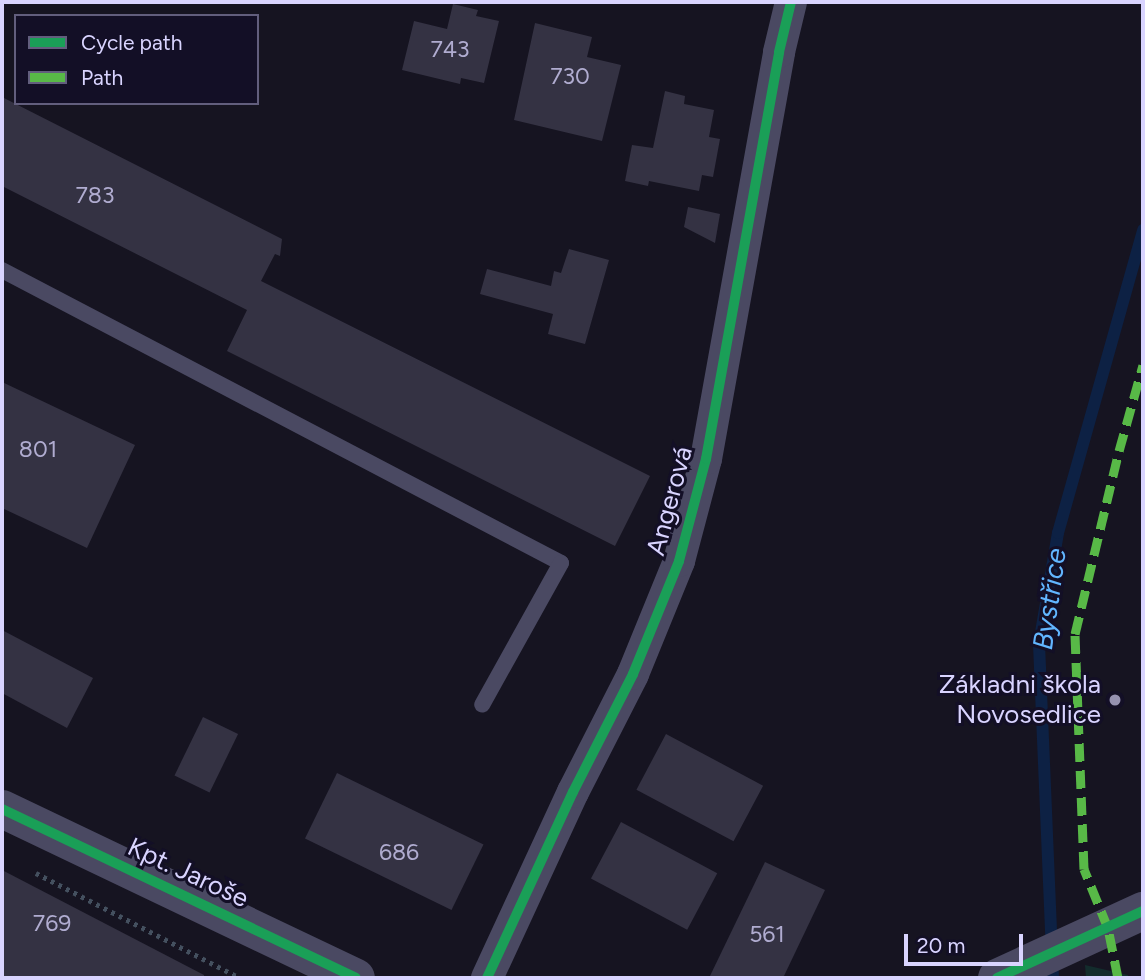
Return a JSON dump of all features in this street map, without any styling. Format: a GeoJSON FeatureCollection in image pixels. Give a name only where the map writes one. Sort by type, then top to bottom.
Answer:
{"type":"FeatureCollection","features":[{"type":"Feature","properties":{"kind":"street","name":"Angerová"},"geometry":{"type":"LineString","coordinates":[[486,978],[573,792],[633,674],[679,561],[706,459],[779,52],[791,2]]}},
{"type":"Feature","properties":{"kind":"street","name":"Kpt. Jaroše"},"geometry":{"type":"LineString","coordinates":[[2,809],[356,978]]}},
{"type":"Feature","properties":{"kind":"street"},"geometry":{"type":"LineString","coordinates":[[1001,976],[1143,911]]}},
{"type":"Feature","properties":{"kind":"lane"},"geometry":{"type":"LineString","coordinates":[[2,270],[561,563],[482,705]]}},
{"type":"Feature","properties":{"kind":"path"},"geometry":{"type":"LineString","coordinates":[[26,867],[240,978]]}},
{"type":"Feature","properties":{"kind":"green space"},"geometry":{"type":"Polygon","coordinates":[[[1085,965],[1128,975],[1129,978],[1086,978],[1085,965]]]}},
{"type":"Feature","properties":{"kind":"building"},"geometry":{"type":"Polygon","coordinates":[[[453,4],[478,10],[476,16],[499,21],[484,83],[461,78],[460,84],[402,70],[414,21],[447,29],[453,4]]]}},
{"type":"Feature","properties":{"kind":"building"},"geometry":{"type":"Polygon","coordinates":[[[535,23],[592,37],[587,57],[621,65],[602,141],[514,120],[535,23]]]}},
{"type":"Feature","properties":{"kind":"building"},"geometry":{"type":"Polygon","coordinates":[[[665,91],[685,96],[684,104],[714,110],[709,137],[720,139],[713,177],[702,175],[699,191],[649,181],[648,186],[625,181],[632,145],[653,148],[665,91]]]}},
{"type":"Feature","properties":{"kind":"building"},"geometry":{"type":"Polygon","coordinates":[[[2,97],[282,239],[280,256],[275,254],[261,281],[650,476],[615,546],[227,351],[247,310],[2,186],[2,97]]]}},
{"type":"Feature","properties":{"kind":"building"},"geometry":{"type":"Polygon","coordinates":[[[688,207],[720,214],[715,243],[684,227],[688,207]]]}},
{"type":"Feature","properties":{"kind":"building"},"geometry":{"type":"Polygon","coordinates":[[[569,249],[609,260],[585,344],[548,334],[553,314],[480,294],[487,269],[551,286],[554,271],[561,273],[569,249]]]}},
{"type":"Feature","properties":{"kind":"building"},"geometry":{"type":"Polygon","coordinates":[[[2,382],[135,445],[87,548],[2,508],[2,382]]]}},
{"type":"Feature","properties":{"kind":"building"},"geometry":{"type":"Polygon","coordinates":[[[2,630],[93,678],[67,728],[2,693],[2,630]]]}},
{"type":"Feature","properties":{"kind":"building"},"geometry":{"type":"Polygon","coordinates":[[[203,717],[238,734],[210,793],[175,775],[203,717]]]}},
{"type":"Feature","properties":{"kind":"building"},"geometry":{"type":"Polygon","coordinates":[[[666,734],[763,786],[734,841],[636,790],[666,734]]]}},
{"type":"Feature","properties":{"kind":"building"},"geometry":{"type":"Polygon","coordinates":[[[337,773],[484,844],[452,910],[305,839],[337,773]]]}},
{"type":"Feature","properties":{"kind":"building"},"geometry":{"type":"Polygon","coordinates":[[[621,822],[717,873],[687,930],[591,879],[621,822]]]}},
{"type":"Feature","properties":{"kind":"building"},"geometry":{"type":"Polygon","coordinates":[[[765,862],[825,890],[783,978],[709,978],[765,862]]]}},
{"type":"Feature","properties":{"kind":"building"},"geometry":{"type":"Polygon","coordinates":[[[2,870],[204,975],[204,978],[2,978],[2,870]]]}},
{"type":"Feature","properties":{"kind":"waterway","name":"Bystřice"},"geometry":{"type":"LineString","coordinates":[[1053,978],[1039,644],[1058,533],[1143,230]]}},
{"type":"Feature","properties":{"kind":"marked path"},"geometry":{"type":"LineString","coordinates":[[1118,978],[1108,928],[1084,869],[1075,634],[1119,451],[1143,365]]}},
{"type":"Feature","properties":{"kind":"cycle path"},"geometry":{"type":"LineString","coordinates":[[487,978],[573,792],[633,674],[679,561],[706,459],[779,52],[791,2]]}},
{"type":"Feature","properties":{"kind":"cycle path"},"geometry":{"type":"LineString","coordinates":[[2,809],[356,978]]}},
{"type":"Feature","properties":{"kind":"cycle path"},"geometry":{"type":"LineString","coordinates":[[997,978],[1143,911]]}},
{"type":"Feature","properties":{"kind":"place","name":"Základni škola Novosedlice"},"geometry":{"type":"Point","coordinates":[1115,700]}}]}
